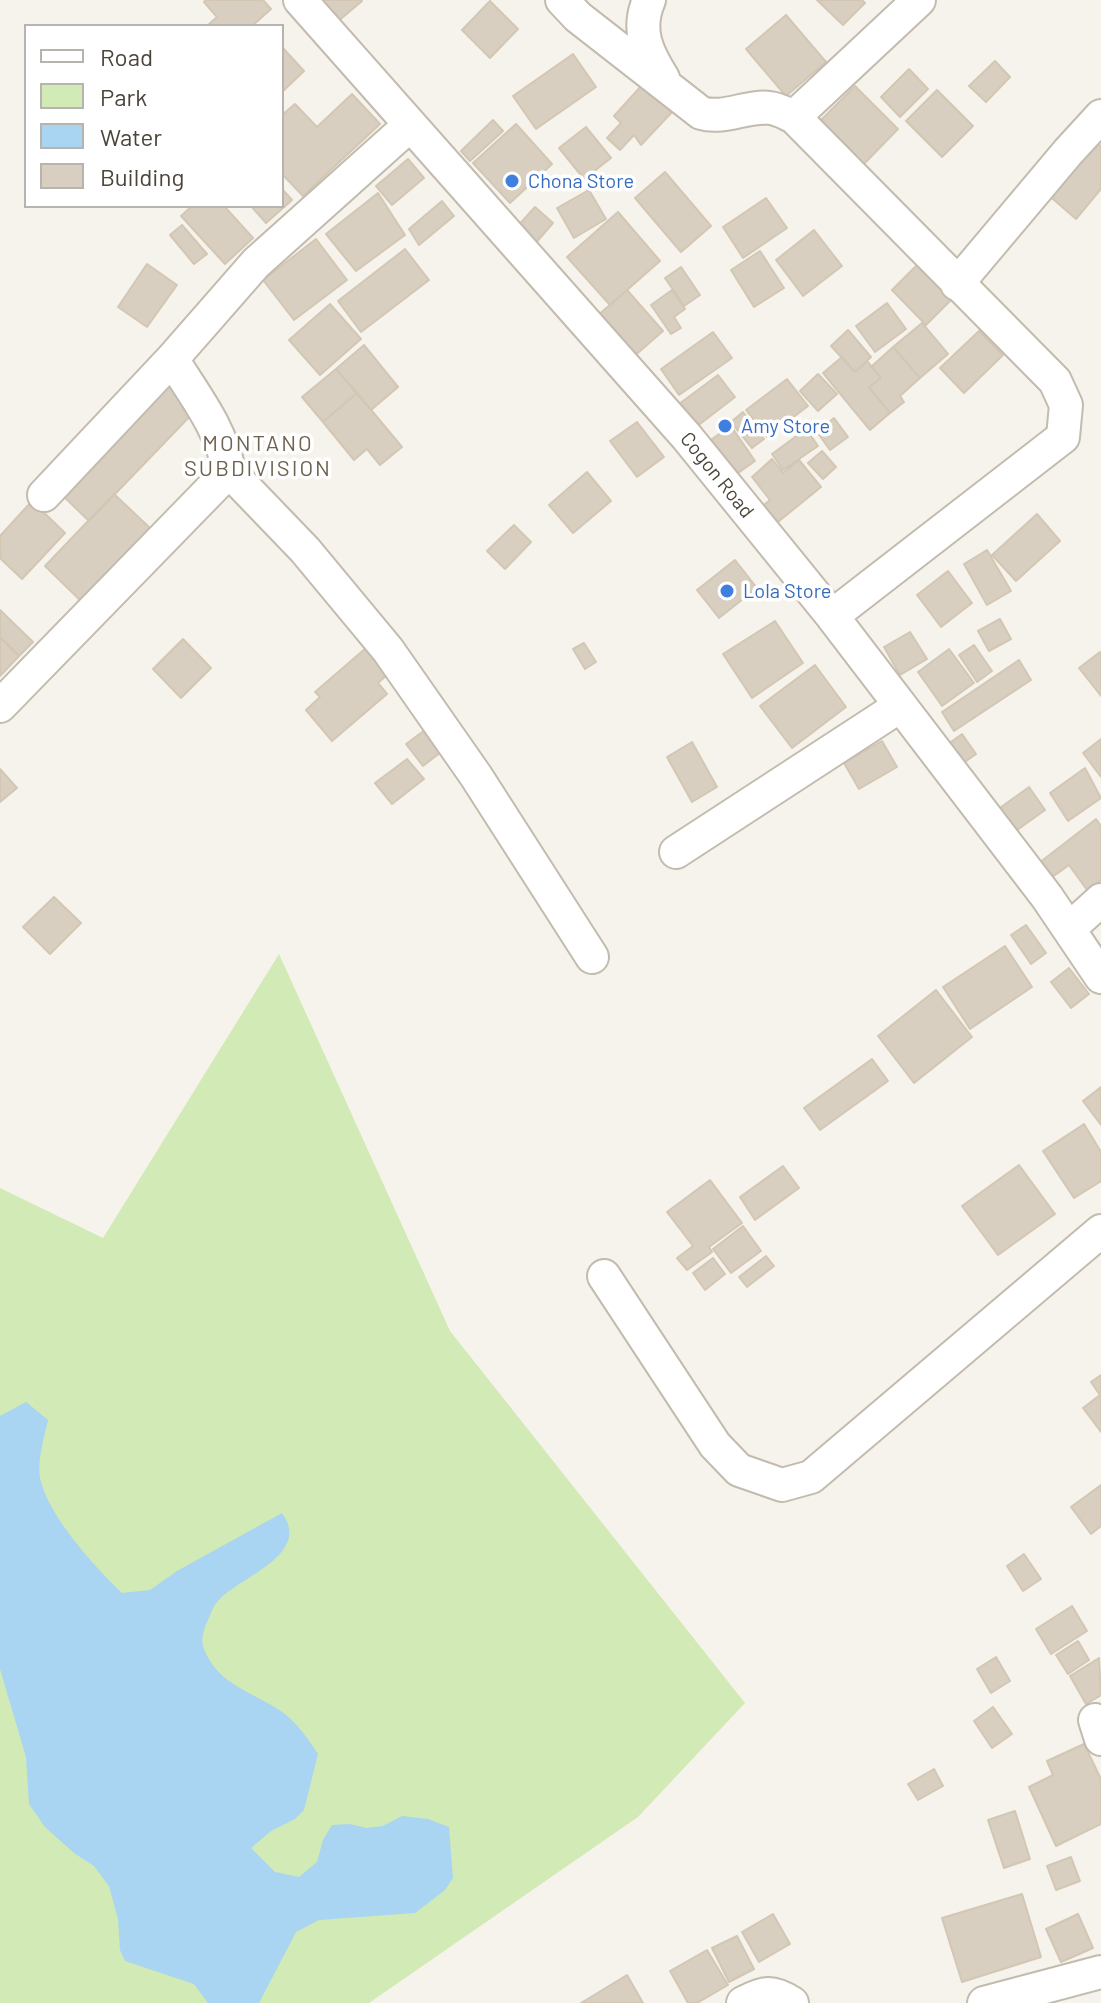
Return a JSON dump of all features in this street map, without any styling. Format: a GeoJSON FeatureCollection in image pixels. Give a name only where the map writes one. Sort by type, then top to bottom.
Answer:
{"type":"FeatureCollection","features":[{"type":"Feature","properties":{"kind":"street","name":"Cogon Road"},"geometry":{"type":"LineString","coordinates":[[300,0],[686,436],[832,616],[1069,929],[1101,977]]}},
{"type":"Feature","properties":{"kind":"street"},"geometry":{"type":"LineString","coordinates":[[562,0],[578,17],[701,113],[711,116],[767,107],[794,117],[1055,381],[1066,405],[1063,437],[832,616]]}},
{"type":"Feature","properties":{"kind":"street"},"geometry":{"type":"LineString","coordinates":[[649,0],[642,35],[650,57],[670,90]]}},
{"type":"Feature","properties":{"kind":"street"},"geometry":{"type":"LineString","coordinates":[[794,117],[919,0]]}},
{"type":"Feature","properties":{"kind":"street"},"geometry":{"type":"LineString","coordinates":[[957,284],[1101,116]]}},
{"type":"Feature","properties":{"kind":"street"},"geometry":{"type":"LineString","coordinates":[[44,495],[172,359],[256,263],[410,125]]}},
{"type":"Feature","properties":{"kind":"street"},"geometry":{"type":"LineString","coordinates":[[172,359],[211,418],[226,453],[229,471],[305,550],[388,650],[476,776],[592,957]]}},
{"type":"Feature","properties":{"kind":"street"},"geometry":{"type":"LineString","coordinates":[[0,706],[229,471]]}},
{"type":"Feature","properties":{"kind":"street"},"geometry":{"type":"LineString","coordinates":[[676,852],[900,706]]}},
{"type":"Feature","properties":{"kind":"street"},"geometry":{"type":"LineString","coordinates":[[1069,929],[1101,900]]}},
{"type":"Feature","properties":{"kind":"street"},"geometry":{"type":"LineString","coordinates":[[604,1276],[715,1445],[739,1470],[782,1485],[811,1477],[1101,1231]]}},
{"type":"Feature","properties":{"kind":"street"},"geometry":{"type":"LineString","coordinates":[[984,2003],[1101,1972]]}},
{"type":"Feature","properties":{"kind":"street"},"geometry":{"type":"LineString","coordinates":[[743,2003],[762,1993],[781,1996],[792,2003]]}},
{"type":"Feature","properties":{"kind":"green space"},"geometry":{"type":"Polygon","coordinates":[[[279,954],[450,1331],[745,1703],[638,1817],[369,2003],[0,2003],[0,1188],[103,1238],[279,954]]]}},
{"type":"Feature","properties":{"kind":"water"},"geometry":{"type":"Polygon","coordinates":[[[26,1402],[48,1420],[39,1467],[46,1496],[75,1542],[122,1593],[150,1590],[177,1571],[282,1513],[289,1528],[288,1540],[281,1552],[218,1601],[202,1638],[210,1661],[225,1678],[284,1713],[318,1754],[304,1810],[251,1848],[275,1872],[299,1877],[317,1862],[323,1840],[332,1825],[383,1826],[402,1816],[428,1819],[449,1827],[453,1878],[445,1890],[415,1913],[319,1920],[296,1932],[259,2003],[208,2003],[194,1984],[125,1961],[120,1950],[118,1919],[109,1886],[94,1866],[45,1827],[29,1804],[26,1757],[0,1669],[0,1416],[26,1402]]]}},
{"type":"Feature","properties":{"kind":"building"},"geometry":{"type":"Polygon","coordinates":[[[263,0],[271,9],[254,24],[209,24],[217,17],[204,2],[263,0]]]}},
{"type":"Feature","properties":{"kind":"building"},"geometry":{"type":"Polygon","coordinates":[[[317,0],[361,0],[362,1],[336,23],[317,0]]]}},
{"type":"Feature","properties":{"kind":"building"},"geometry":{"type":"Polygon","coordinates":[[[817,0],[862,0],[865,3],[843,25],[817,0]]]}},
{"type":"Feature","properties":{"kind":"building"},"geometry":{"type":"Polygon","coordinates":[[[490,1],[518,29],[490,58],[462,30],[490,1]]]}},
{"type":"Feature","properties":{"kind":"building"},"geometry":{"type":"Polygon","coordinates":[[[786,15],[826,62],[786,96],[746,49],[786,15]]]}},
{"type":"Feature","properties":{"kind":"building"},"geometry":{"type":"Polygon","coordinates":[[[284,49],[304,71],[284,90],[284,49]]]}},
{"type":"Feature","properties":{"kind":"building"},"geometry":{"type":"Polygon","coordinates":[[[573,54],[596,87],[536,129],[513,96],[573,54]]]}},
{"type":"Feature","properties":{"kind":"building"},"geometry":{"type":"Polygon","coordinates":[[[995,61],[1010,77],[986,102],[969,86],[995,61]]]}},
{"type":"Feature","properties":{"kind":"building"},"geometry":{"type":"Polygon","coordinates":[[[909,69],[928,89],[900,117],[881,97],[909,69]]]}},
{"type":"Feature","properties":{"kind":"building"},"geometry":{"type":"Polygon","coordinates":[[[643,84],[674,110],[641,145],[634,135],[620,150],[607,138],[621,123],[614,116],[643,84]]]}},
{"type":"Feature","properties":{"kind":"building"},"geometry":{"type":"Polygon","coordinates":[[[855,86],[898,129],[861,167],[818,123],[855,86]]]}},
{"type":"Feature","properties":{"kind":"building"},"geometry":{"type":"Polygon","coordinates":[[[937,90],[973,126],[942,157],[906,121],[937,90]]]}},
{"type":"Feature","properties":{"kind":"building"},"geometry":{"type":"Polygon","coordinates":[[[352,94],[380,124],[303,196],[284,176],[284,113],[295,104],[317,127],[352,94]]]}},
{"type":"Feature","properties":{"kind":"building"},"geometry":{"type":"Polygon","coordinates":[[[493,120],[503,131],[470,161],[461,151],[493,120]]]}},
{"type":"Feature","properties":{"kind":"building"},"geometry":{"type":"Polygon","coordinates":[[[516,124],[552,164],[510,203],[473,163],[516,124]]]}},
{"type":"Feature","properties":{"kind":"building"},"geometry":{"type":"Polygon","coordinates":[[[586,127],[611,158],[584,179],[559,148],[586,127]]]}},
{"type":"Feature","properties":{"kind":"building"},"geometry":{"type":"Polygon","coordinates":[[[1092,138],[1101,146],[1101,189],[1076,219],[1046,193],[1092,138]]]}},
{"type":"Feature","properties":{"kind":"building"},"geometry":{"type":"Polygon","coordinates":[[[408,159],[424,178],[392,205],[376,186],[408,159]]]}},
{"type":"Feature","properties":{"kind":"building"},"geometry":{"type":"Polygon","coordinates":[[[665,172],[711,226],[681,252],[635,198],[665,172]]]}},
{"type":"Feature","properties":{"kind":"building"},"geometry":{"type":"Polygon","coordinates":[[[589,190],[606,219],[574,238],[557,208],[589,190]]]}},
{"type":"Feature","properties":{"kind":"building"},"geometry":{"type":"Polygon","coordinates":[[[284,191],[292,200],[284,207],[284,191]]]}},
{"type":"Feature","properties":{"kind":"building"},"geometry":{"type":"Polygon","coordinates":[[[378,193],[405,235],[356,271],[326,234],[378,193]]]}},
{"type":"Feature","properties":{"kind":"building"},"geometry":{"type":"Polygon","coordinates":[[[766,198],[787,228],[743,258],[723,227],[766,198]]]}},
{"type":"Feature","properties":{"kind":"building"},"geometry":{"type":"Polygon","coordinates":[[[442,201],[454,216],[419,245],[409,229],[442,201]]]}},
{"type":"Feature","properties":{"kind":"building"},"geometry":{"type":"Polygon","coordinates":[[[535,207],[553,223],[534,245],[516,228],[535,207]]]}},
{"type":"Feature","properties":{"kind":"building"},"geometry":{"type":"Polygon","coordinates":[[[190,208],[226,208],[253,238],[225,264],[181,216],[190,208]]]}},
{"type":"Feature","properties":{"kind":"building"},"geometry":{"type":"Polygon","coordinates":[[[253,208],[283,208],[266,223],[253,208]]]}},
{"type":"Feature","properties":{"kind":"building"},"geometry":{"type":"Polygon","coordinates":[[[618,212],[660,261],[610,305],[567,257],[618,212]]]}},
{"type":"Feature","properties":{"kind":"building"},"geometry":{"type":"Polygon","coordinates":[[[182,225],[207,254],[194,264],[170,235],[182,225]]]}},
{"type":"Feature","properties":{"kind":"building"},"geometry":{"type":"Polygon","coordinates":[[[814,230],[842,266],[803,296],[776,260],[814,230]]]}},
{"type":"Feature","properties":{"kind":"building"},"geometry":{"type":"Polygon","coordinates":[[[316,239],[347,280],[294,320],[263,280],[316,239]]]}},
{"type":"Feature","properties":{"kind":"building"},"geometry":{"type":"Polygon","coordinates":[[[405,249],[429,280],[361,332],[338,301],[405,249]]]}},
{"type":"Feature","properties":{"kind":"building"},"geometry":{"type":"Polygon","coordinates":[[[760,251],[784,288],[754,307],[731,270],[760,251]]]}},
{"type":"Feature","properties":{"kind":"building"},"geometry":{"type":"Polygon","coordinates":[[[919,263],[953,298],[926,325],[892,290],[919,263]]]}},
{"type":"Feature","properties":{"kind":"building"},"geometry":{"type":"Polygon","coordinates":[[[147,264],[177,285],[147,327],[118,307],[147,264]]]}},
{"type":"Feature","properties":{"kind":"building"},"geometry":{"type":"Polygon","coordinates":[[[681,267],[700,295],[684,306],[665,278],[681,267]]]}},
{"type":"Feature","properties":{"kind":"building"},"geometry":{"type":"Polygon","coordinates":[[[627,290],[663,331],[632,358],[596,317],[627,290]]]}},
{"type":"Feature","properties":{"kind":"building"},"geometry":{"type":"Polygon","coordinates":[[[672,290],[685,309],[674,317],[681,328],[671,334],[651,305],[672,290]]]}},
{"type":"Feature","properties":{"kind":"building"},"geometry":{"type":"Polygon","coordinates":[[[887,303],[906,329],[875,352],[856,326],[887,303]]]}},
{"type":"Feature","properties":{"kind":"building"},"geometry":{"type":"Polygon","coordinates":[[[330,304],[361,339],[320,375],[289,340],[330,304]]]}},
{"type":"Feature","properties":{"kind":"building"},"geometry":{"type":"Polygon","coordinates":[[[922,323],[948,354],[920,378],[893,347],[922,323]]]}},
{"type":"Feature","properties":{"kind":"building"},"geometry":{"type":"Polygon","coordinates":[[[848,330],[871,357],[855,372],[831,346],[848,330]]]}},
{"type":"Feature","properties":{"kind":"building"},"geometry":{"type":"Polygon","coordinates":[[[979,331],[1003,355],[964,393],[940,368],[979,331]]]}},
{"type":"Feature","properties":{"kind":"building"},"geometry":{"type":"Polygon","coordinates":[[[713,332],[732,358],[679,395],[661,369],[713,332]]]}},
{"type":"Feature","properties":{"kind":"building"},"geometry":{"type":"Polygon","coordinates":[[[364,345],[398,387],[371,410],[336,369],[364,345]]]}},
{"type":"Feature","properties":{"kind":"building"},"geometry":{"type":"Polygon","coordinates":[[[893,347],[920,378],[900,396],[904,402],[890,413],[869,387],[881,378],[871,367],[893,347]]]}},
{"type":"Feature","properties":{"kind":"building"},"geometry":{"type":"Polygon","coordinates":[[[842,357],[855,372],[867,361],[881,378],[869,387],[890,413],[870,430],[823,373],[842,357]]]}},
{"type":"Feature","properties":{"kind":"building"},"geometry":{"type":"Polygon","coordinates":[[[336,369],[357,393],[323,422],[302,397],[336,369]]]}},
{"type":"Feature","properties":{"kind":"building"},"geometry":{"type":"Polygon","coordinates":[[[818,374],[837,394],[818,411],[800,391],[818,374]]]}},
{"type":"Feature","properties":{"kind":"building"},"geometry":{"type":"Polygon","coordinates":[[[171,375],[197,409],[89,521],[56,489],[171,375]]]}},
{"type":"Feature","properties":{"kind":"building"},"geometry":{"type":"Polygon","coordinates":[[[718,375],[735,397],[696,427],[679,404],[718,375]]]}},
{"type":"Feature","properties":{"kind":"building"},"geometry":{"type":"Polygon","coordinates":[[[787,379],[808,406],[767,437],[746,410],[787,379]]]}},
{"type":"Feature","properties":{"kind":"building"},"geometry":{"type":"Polygon","coordinates":[[[357,393],[402,447],[380,465],[367,449],[354,460],[323,422],[357,393]]]}},
{"type":"Feature","properties":{"kind":"building"},"geometry":{"type":"Polygon","coordinates":[[[743,412],[764,439],[752,448],[731,422],[743,412]]]}},
{"type":"Feature","properties":{"kind":"building"},"geometry":{"type":"Polygon","coordinates":[[[834,418],[848,437],[830,450],[817,432],[834,418]]]}},
{"type":"Feature","properties":{"kind":"building"},"geometry":{"type":"Polygon","coordinates":[[[637,422],[664,457],[637,477],[610,441],[637,422]]]}},
{"type":"Feature","properties":{"kind":"building"},"geometry":{"type":"Polygon","coordinates":[[[731,426],[755,461],[734,476],[709,441],[731,426]]]}},
{"type":"Feature","properties":{"kind":"building"},"geometry":{"type":"Polygon","coordinates":[[[806,429],[818,446],[783,470],[772,454],[806,429]]]}},
{"type":"Feature","properties":{"kind":"building"},"geometry":{"type":"Polygon","coordinates":[[[822,451],[836,467],[823,479],[808,463],[822,451]]]}},
{"type":"Feature","properties":{"kind":"building"},"geometry":{"type":"Polygon","coordinates":[[[772,459],[783,473],[799,460],[821,487],[773,526],[759,509],[770,500],[752,477],[772,459]]]}},
{"type":"Feature","properties":{"kind":"building"},"geometry":{"type":"Polygon","coordinates":[[[587,472],[611,501],[573,533],[549,505],[587,472]]]}},
{"type":"Feature","properties":{"kind":"building"},"geometry":{"type":"Polygon","coordinates":[[[114,494],[151,529],[82,602],[45,566],[114,494]]]}},
{"type":"Feature","properties":{"kind":"building"},"geometry":{"type":"Polygon","coordinates":[[[32,501],[65,533],[22,579],[0,558],[0,536],[32,501]]]}},
{"type":"Feature","properties":{"kind":"building"},"geometry":{"type":"Polygon","coordinates":[[[1037,514],[1060,541],[1016,581],[992,555],[1037,514]]]}},
{"type":"Feature","properties":{"kind":"building"},"geometry":{"type":"Polygon","coordinates":[[[514,525],[531,542],[505,569],[487,551],[514,525]]]}},
{"type":"Feature","properties":{"kind":"building"},"geometry":{"type":"Polygon","coordinates":[[[987,550],[1011,591],[987,605],[964,564],[987,550]]]}},
{"type":"Feature","properties":{"kind":"building"},"geometry":{"type":"Polygon","coordinates":[[[735,560],[757,588],[719,618],[697,590],[735,560]]]}},
{"type":"Feature","properties":{"kind":"building"},"geometry":{"type":"Polygon","coordinates":[[[948,571],[972,603],[941,627],[917,595],[948,571]]]}},
{"type":"Feature","properties":{"kind":"building"},"geometry":{"type":"Polygon","coordinates":[[[0,610],[33,642],[19,656],[0,637],[0,610]]]}},
{"type":"Feature","properties":{"kind":"building"},"geometry":{"type":"Polygon","coordinates":[[[1000,619],[1011,639],[989,651],[978,631],[1000,619]]]}},
{"type":"Feature","properties":{"kind":"building"},"geometry":{"type":"Polygon","coordinates":[[[775,621],[803,663],[752,698],[723,654],[775,621]]]}},
{"type":"Feature","properties":{"kind":"building"},"geometry":{"type":"Polygon","coordinates":[[[910,632],[927,659],[900,675],[884,647],[910,632]]]}},
{"type":"Feature","properties":{"kind":"building"},"geometry":{"type":"Polygon","coordinates":[[[0,637],[19,656],[0,676],[0,637]]]}},
{"type":"Feature","properties":{"kind":"building"},"geometry":{"type":"Polygon","coordinates":[[[183,639],[211,668],[181,698],[153,669],[183,639]]]}},
{"type":"Feature","properties":{"kind":"building"},"geometry":{"type":"Polygon","coordinates":[[[584,643],[596,662],[585,669],[573,649],[584,643]]]}},
{"type":"Feature","properties":{"kind":"building"},"geometry":{"type":"Polygon","coordinates":[[[974,645],[992,671],[977,682],[959,655],[974,645]]]}},
{"type":"Feature","properties":{"kind":"building"},"geometry":{"type":"Polygon","coordinates":[[[366,648],[388,674],[378,683],[387,694],[332,741],[306,710],[320,697],[315,692],[366,648]]]}},
{"type":"Feature","properties":{"kind":"building"},"geometry":{"type":"Polygon","coordinates":[[[949,649],[974,683],[942,706],[918,672],[949,649]]]}},
{"type":"Feature","properties":{"kind":"building"},"geometry":{"type":"Polygon","coordinates":[[[1101,653],[1101,696],[1079,668],[1101,653]]]}},
{"type":"Feature","properties":{"kind":"building"},"geometry":{"type":"Polygon","coordinates":[[[1019,660],[1031,680],[954,731],[942,712],[1019,660]]]}},
{"type":"Feature","properties":{"kind":"building"},"geometry":{"type":"Polygon","coordinates":[[[815,665],[846,707],[792,748],[760,706],[815,665]]]}},
{"type":"Feature","properties":{"kind":"building"},"geometry":{"type":"Polygon","coordinates":[[[433,724],[450,745],[423,766],[406,744],[433,724]]]}},
{"type":"Feature","properties":{"kind":"building"},"geometry":{"type":"Polygon","coordinates":[[[962,734],[976,754],[958,767],[944,747],[962,734]]]}},
{"type":"Feature","properties":{"kind":"building"},"geometry":{"type":"Polygon","coordinates":[[[1101,739],[1101,777],[1083,753],[1101,739]]]}},
{"type":"Feature","properties":{"kind":"building"},"geometry":{"type":"Polygon","coordinates":[[[882,741],[897,767],[859,789],[844,763],[882,741]]]}},
{"type":"Feature","properties":{"kind":"building"},"geometry":{"type":"Polygon","coordinates":[[[692,742],[717,787],[692,802],[667,757],[692,742]]]}},
{"type":"Feature","properties":{"kind":"building"},"geometry":{"type":"Polygon","coordinates":[[[407,759],[424,779],[392,804],[375,783],[407,759]]]}},
{"type":"Feature","properties":{"kind":"building"},"geometry":{"type":"Polygon","coordinates":[[[1085,768],[1101,798],[1068,821],[1050,793],[1085,768]]]}},
{"type":"Feature","properties":{"kind":"building"},"geometry":{"type":"Polygon","coordinates":[[[0,769],[17,788],[0,802],[0,769]]]}},
{"type":"Feature","properties":{"kind":"building"},"geometry":{"type":"Polygon","coordinates":[[[1029,787],[1045,810],[1013,833],[997,810],[1029,787]]]}},
{"type":"Feature","properties":{"kind":"building"},"geometry":{"type":"Polygon","coordinates":[[[1096,819],[1101,826],[1101,880],[1087,890],[1069,865],[1051,878],[1039,863],[1096,819]]]}},
{"type":"Feature","properties":{"kind":"building"},"geometry":{"type":"Polygon","coordinates":[[[54,897],[81,923],[50,954],[23,927],[54,897]]]}},
{"type":"Feature","properties":{"kind":"building"},"geometry":{"type":"Polygon","coordinates":[[[1026,925],[1046,953],[1031,964],[1011,935],[1026,925]]]}},
{"type":"Feature","properties":{"kind":"building"},"geometry":{"type":"Polygon","coordinates":[[[1005,946],[1032,987],[970,1029],[943,987],[1005,946]]]}},
{"type":"Feature","properties":{"kind":"building"},"geometry":{"type":"Polygon","coordinates":[[[1069,968],[1089,994],[1071,1008],[1051,982],[1069,968]]]}},
{"type":"Feature","properties":{"kind":"building"},"geometry":{"type":"Polygon","coordinates":[[[936,990],[972,1037],[914,1083],[878,1036],[936,990]]]}},
{"type":"Feature","properties":{"kind":"building"},"geometry":{"type":"Polygon","coordinates":[[[872,1059],[888,1081],[820,1130],[804,1108],[872,1059]]]}},
{"type":"Feature","properties":{"kind":"building"},"geometry":{"type":"Polygon","coordinates":[[[1101,1087],[1101,1125],[1083,1101],[1101,1087]]]}},
{"type":"Feature","properties":{"kind":"building"},"geometry":{"type":"Polygon","coordinates":[[[1084,1124],[1101,1152],[1101,1181],[1074,1198],[1043,1151],[1084,1124]]]}},
{"type":"Feature","properties":{"kind":"building"},"geometry":{"type":"Polygon","coordinates":[[[1019,1165],[1055,1214],[998,1255],[962,1206],[1019,1165]]]}},
{"type":"Feature","properties":{"kind":"building"},"geometry":{"type":"Polygon","coordinates":[[[783,1166],[799,1188],[755,1220],[740,1197],[783,1166]]]}},
{"type":"Feature","properties":{"kind":"building"},"geometry":{"type":"Polygon","coordinates":[[[710,1180],[742,1223],[709,1247],[712,1252],[687,1270],[677,1258],[693,1246],[667,1212],[710,1180]]]}},
{"type":"Feature","properties":{"kind":"building"},"geometry":{"type":"Polygon","coordinates":[[[743,1226],[761,1251],[731,1273],[713,1249],[743,1226]]]}},
{"type":"Feature","properties":{"kind":"building"},"geometry":{"type":"Polygon","coordinates":[[[766,1256],[774,1266],[747,1287],[739,1277],[766,1256]]]}},
{"type":"Feature","properties":{"kind":"building"},"geometry":{"type":"Polygon","coordinates":[[[713,1258],[725,1274],[705,1290],[693,1273],[713,1258]]]}},
{"type":"Feature","properties":{"kind":"building"},"geometry":{"type":"Polygon","coordinates":[[[1101,1375],[1101,1432],[1083,1408],[1100,1395],[1091,1382],[1101,1375]]]}},
{"type":"Feature","properties":{"kind":"building"},"geometry":{"type":"Polygon","coordinates":[[[1101,1485],[1101,1526],[1091,1534],[1071,1507],[1101,1485]]]}},
{"type":"Feature","properties":{"kind":"building"},"geometry":{"type":"Polygon","coordinates":[[[1024,1554],[1041,1579],[1023,1591],[1007,1566],[1024,1554]]]}},
{"type":"Feature","properties":{"kind":"building"},"geometry":{"type":"Polygon","coordinates":[[[1072,1606],[1087,1631],[1051,1654],[1036,1629],[1072,1606]]]}},
{"type":"Feature","properties":{"kind":"building"},"geometry":{"type":"Polygon","coordinates":[[[1078,1641],[1089,1660],[1068,1674],[1056,1655],[1078,1641]]]}},
{"type":"Feature","properties":{"kind":"building"},"geometry":{"type":"Polygon","coordinates":[[[996,1657],[1010,1681],[991,1693],[977,1669],[996,1657]]]}},
{"type":"Feature","properties":{"kind":"building"},"geometry":{"type":"Polygon","coordinates":[[[1099,1658],[1101,1695],[1086,1704],[1070,1676],[1099,1658]]]}},
{"type":"Feature","properties":{"kind":"building"},"geometry":{"type":"Polygon","coordinates":[[[993,1707],[1012,1734],[992,1748],[974,1721],[993,1707]]]}},
{"type":"Feature","properties":{"kind":"building"},"geometry":{"type":"Polygon","coordinates":[[[1084,1744],[1101,1779],[1101,1824],[1056,1846],[1029,1787],[1053,1775],[1047,1761],[1084,1744]]]}},
{"type":"Feature","properties":{"kind":"building"},"geometry":{"type":"Polygon","coordinates":[[[934,1769],[943,1786],[918,1800],[908,1784],[934,1769]]]}},
{"type":"Feature","properties":{"kind":"building"},"geometry":{"type":"Polygon","coordinates":[[[1015,1811],[1030,1859],[1004,1868],[988,1820],[1015,1811]]]}},
{"type":"Feature","properties":{"kind":"building"},"geometry":{"type":"Polygon","coordinates":[[[1071,1857],[1080,1881],[1056,1890],[1047,1866],[1071,1857]]]}},
{"type":"Feature","properties":{"kind":"building"},"geometry":{"type":"Polygon","coordinates":[[[1022,1894],[1041,1957],[962,1982],[942,1918],[1022,1894]]]}},
{"type":"Feature","properties":{"kind":"building"},"geometry":{"type":"Polygon","coordinates":[[[773,1914],[790,1944],[759,1962],[742,1932],[773,1914]]]}},
{"type":"Feature","properties":{"kind":"building"},"geometry":{"type":"Polygon","coordinates":[[[1078,1914],[1093,1948],[1061,1962],[1046,1929],[1078,1914]]]}},
{"type":"Feature","properties":{"kind":"building"},"geometry":{"type":"Polygon","coordinates":[[[737,1936],[754,1969],[729,1982],[712,1948],[737,1936]]]}},
{"type":"Feature","properties":{"kind":"building"},"geometry":{"type":"Polygon","coordinates":[[[707,1950],[728,1985],[697,2003],[688,2003],[670,1971],[707,1950]]]}},
{"type":"Feature","properties":{"kind":"building"},"geometry":{"type":"Polygon","coordinates":[[[627,1975],[643,2003],[581,2003],[627,1975]]]}},
{"type":"Feature","properties":{"kind":"place","name":"Chona Store"},"geometry":{"type":"Point","coordinates":[512,181]}},
{"type":"Feature","properties":{"kind":"place","name":"Amy Store"},"geometry":{"type":"Point","coordinates":[725,426]}},
{"type":"Feature","properties":{"kind":"place","name":"Lola Store"},"geometry":{"type":"Point","coordinates":[727,591]}},
{"type":"Feature","properties":{"kind":"district","name":"MONTANO SUBDIVISION"},"geometry":{"type":"Point","coordinates":[258,456]}}]}
